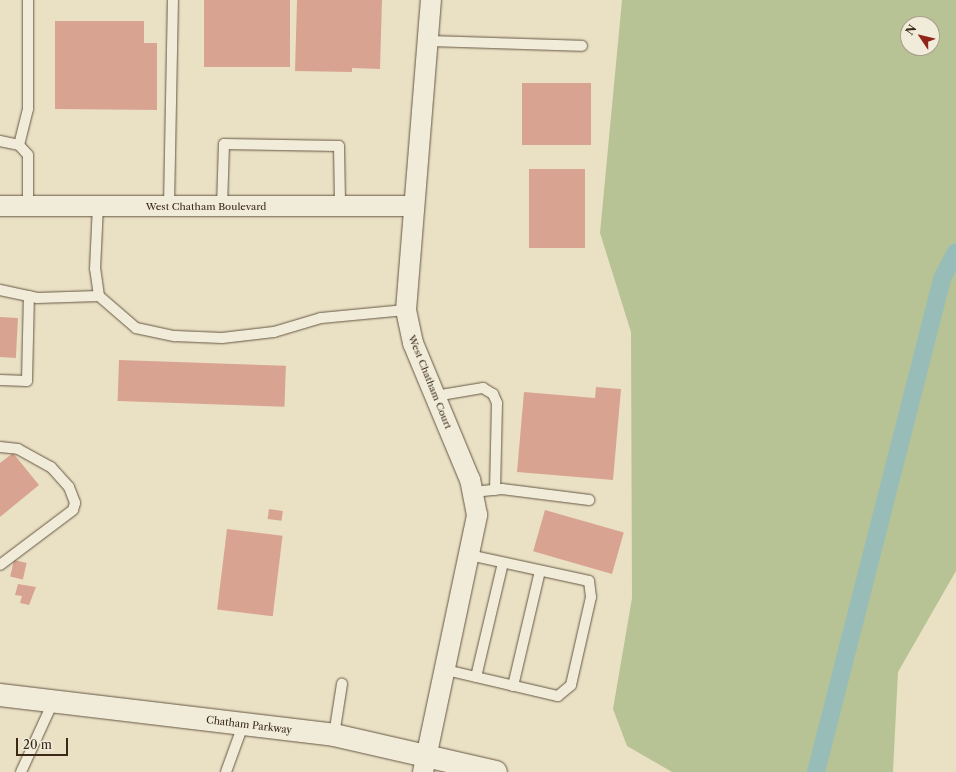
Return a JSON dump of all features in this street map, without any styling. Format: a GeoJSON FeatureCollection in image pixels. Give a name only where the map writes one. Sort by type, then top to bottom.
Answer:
{"type":"FeatureCollection","features":[{"type":"Feature","properties":{"kind":"main road","name":"Chatham Parkway"},"geometry":{"type":"LineString","coordinates":[[0,695],[334,735],[426,764],[496,772]]}},
{"type":"Feature","properties":{"kind":"street","name":"West Chatham Court"},"geometry":{"type":"LineString","coordinates":[[426,764],[477,515],[473,492],[413,343],[406,310],[413,206],[431,0]]}},
{"type":"Feature","properties":{"kind":"street","name":"West Chatham Boulevard"},"geometry":{"type":"LineString","coordinates":[[0,206],[169,206],[222,208],[413,206]]}},
{"type":"Feature","properties":{"kind":"lane"},"geometry":{"type":"LineString","coordinates":[[19,145],[28,109],[28,0]]}},
{"type":"Feature","properties":{"kind":"lane"},"geometry":{"type":"LineString","coordinates":[[169,206],[173,0]]}},
{"type":"Feature","properties":{"kind":"lane"},"geometry":{"type":"LineString","coordinates":[[427,41],[582,46]]}},
{"type":"Feature","properties":{"kind":"lane"},"geometry":{"type":"LineString","coordinates":[[0,141],[19,145],[28,155],[28,206]]}},
{"type":"Feature","properties":{"kind":"lane"},"geometry":{"type":"LineString","coordinates":[[222,208],[224,144],[339,146],[340,206]]}},
{"type":"Feature","properties":{"kind":"lane"},"geometry":{"type":"LineString","coordinates":[[98,206],[95,269],[99,296],[136,328],[175,336],[222,338],[274,332],[321,318],[406,310]]}},
{"type":"Feature","properties":{"kind":"lane"},"geometry":{"type":"LineString","coordinates":[[0,290],[29,296],[99,296]]}},
{"type":"Feature","properties":{"kind":"lane"},"geometry":{"type":"LineString","coordinates":[[0,380],[27,381],[29,296]]}},
{"type":"Feature","properties":{"kind":"lane"},"geometry":{"type":"LineString","coordinates":[[435,396],[483,388],[493,394],[497,403],[495,490]]}},
{"type":"Feature","properties":{"kind":"lane"},"geometry":{"type":"LineString","coordinates":[[0,447],[18,449],[51,467],[70,487],[75,502],[73,510],[0,565]]}},
{"type":"Feature","properties":{"kind":"lane"},"geometry":{"type":"LineString","coordinates":[[473,492],[495,490],[589,500]]}},
{"type":"Feature","properties":{"kind":"lane"},"geometry":{"type":"LineString","coordinates":[[446,670],[558,696],[571,685],[591,597],[589,581],[470,555]]}},
{"type":"Feature","properties":{"kind":"lane"},"geometry":{"type":"LineString","coordinates":[[476,677],[503,563]]}},
{"type":"Feature","properties":{"kind":"lane"},"geometry":{"type":"LineString","coordinates":[[513,686],[540,571]]}},
{"type":"Feature","properties":{"kind":"lane"},"geometry":{"type":"LineString","coordinates":[[334,735],[342,684]]}},
{"type":"Feature","properties":{"kind":"lane"},"geometry":{"type":"LineString","coordinates":[[21,772],[53,702]]}},
{"type":"Feature","properties":{"kind":"lane"},"geometry":{"type":"LineString","coordinates":[[226,772],[243,724]]}},
{"type":"Feature","properties":{"kind":"green space"},"geometry":{"type":"Polygon","coordinates":[[[622,0],[956,0],[956,571],[898,672],[893,772],[672,772],[627,746],[613,709],[632,598],[631,332],[600,233],[622,0]]]}},
{"type":"Feature","properties":{"kind":"building"},"geometry":{"type":"Polygon","coordinates":[[[204,0],[290,0],[290,67],[204,67],[204,0]]]}},
{"type":"Feature","properties":{"kind":"building"},"geometry":{"type":"Polygon","coordinates":[[[297,0],[382,0],[380,69],[352,68],[352,72],[295,71],[297,0]]]}},
{"type":"Feature","properties":{"kind":"building"},"geometry":{"type":"Polygon","coordinates":[[[55,21],[144,21],[144,43],[157,43],[157,110],[55,109],[55,21]]]}},
{"type":"Feature","properties":{"kind":"building"},"geometry":{"type":"Polygon","coordinates":[[[522,83],[591,83],[591,145],[522,145],[522,83]]]}},
{"type":"Feature","properties":{"kind":"building"},"geometry":{"type":"Polygon","coordinates":[[[529,169],[585,169],[585,248],[529,248],[529,169]]]}},
{"type":"Feature","properties":{"kind":"building"},"geometry":{"type":"Polygon","coordinates":[[[0,317],[18,318],[16,358],[0,357],[0,317]]]}},
{"type":"Feature","properties":{"kind":"building"},"geometry":{"type":"Polygon","coordinates":[[[119,360],[286,366],[284,407],[118,401],[119,360]]]}},
{"type":"Feature","properties":{"kind":"building"},"geometry":{"type":"Polygon","coordinates":[[[596,387],[621,389],[613,480],[517,472],[524,392],[595,398],[596,387]]]}},
{"type":"Feature","properties":{"kind":"building"},"geometry":{"type":"Polygon","coordinates":[[[13,453],[39,485],[0,517],[0,463],[13,453]]]}},
{"type":"Feature","properties":{"kind":"building"},"geometry":{"type":"Polygon","coordinates":[[[269,509],[283,511],[281,521],[268,519],[269,509]]]}},
{"type":"Feature","properties":{"kind":"building"},"geometry":{"type":"Polygon","coordinates":[[[545,510],[624,533],[612,574],[533,551],[545,510]]]}},
{"type":"Feature","properties":{"kind":"building"},"geometry":{"type":"Polygon","coordinates":[[[227,529],[283,536],[273,616],[217,609],[227,529]]]}},
{"type":"Feature","properties":{"kind":"building"},"geometry":{"type":"Polygon","coordinates":[[[14,560],[27,563],[23,579],[10,577],[14,560]]]}},
{"type":"Feature","properties":{"kind":"building"},"geometry":{"type":"Polygon","coordinates":[[[18,584],[36,587],[29,605],[20,603],[22,596],[15,595],[18,584]]]}},
{"type":"Feature","properties":{"kind":"waterway"},"geometry":{"type":"LineString","coordinates":[[816,772],[942,279],[956,252]]}}]}
